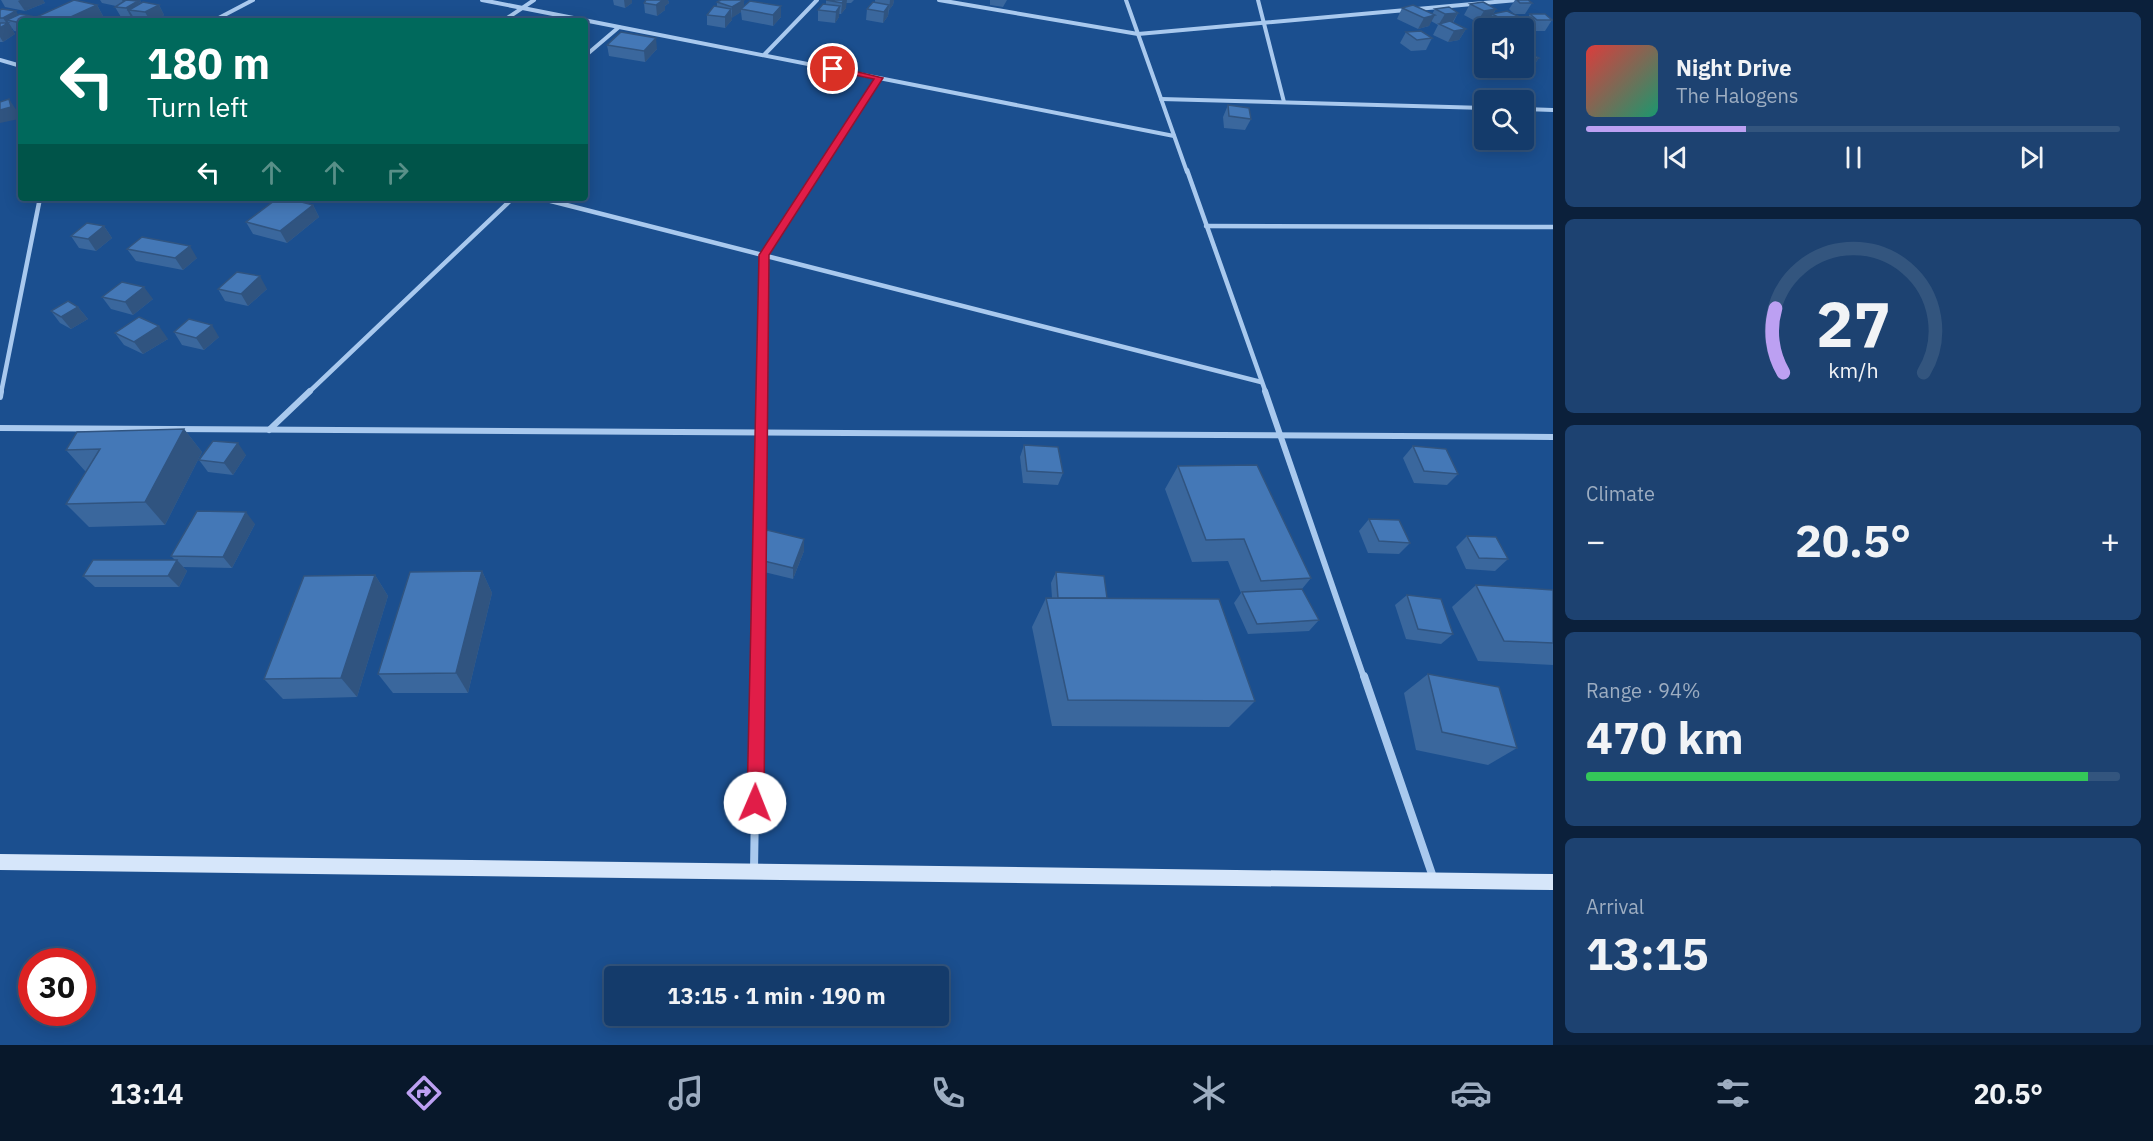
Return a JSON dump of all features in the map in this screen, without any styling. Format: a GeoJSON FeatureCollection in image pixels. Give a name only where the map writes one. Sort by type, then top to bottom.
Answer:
{"type":"FeatureCollection","features":[{"type":"Feature","properties":{"kind":"main road"},"geometry":{"type":"LineString","coordinates":[[0,862],[1553,882]]}},
{"type":"Feature","properties":{"kind":"street"},"geometry":{"type":"LineString","coordinates":[[219,18],[254,0]]}},
{"type":"Feature","properties":{"kind":"street"},"geometry":{"type":"LineString","coordinates":[[482,0],[573,18]]}},
{"type":"Feature","properties":{"kind":"street"},"geometry":{"type":"LineString","coordinates":[[507,18],[534,0]]}},
{"type":"Feature","properties":{"kind":"street"},"geometry":{"type":"LineString","coordinates":[[764,55],[817,0]]}},
{"type":"Feature","properties":{"kind":"street"},"geometry":{"type":"LineString","coordinates":[[939,0],[1138,34],[1517,0]]}},
{"type":"Feature","properties":{"kind":"street"},"geometry":{"type":"LineString","coordinates":[[1126,0],[1281,435],[1434,881]]}},
{"type":"Feature","properties":{"kind":"street"},"geometry":{"type":"LineString","coordinates":[[1258,0],[1284,102]]}},
{"type":"Feature","properties":{"kind":"street"},"geometry":{"type":"LineString","coordinates":[[588,21],[1174,136]]}},
{"type":"Feature","properties":{"kind":"street"},"geometry":{"type":"LineString","coordinates":[[588,53],[619,27]]}},
{"type":"Feature","properties":{"kind":"street"},"geometry":{"type":"LineString","coordinates":[[0,60],[18,65]]}},
{"type":"Feature","properties":{"kind":"street"},"geometry":{"type":"LineString","coordinates":[[754,872],[764,255],[879,78]]}},
{"type":"Feature","properties":{"kind":"street"},"geometry":{"type":"LineString","coordinates":[[1161,99],[1474,108]]}},
{"type":"Feature","properties":{"kind":"street"},"geometry":{"type":"LineString","coordinates":[[1534,109],[1553,110]]}},
{"type":"Feature","properties":{"kind":"street"},"geometry":{"type":"LineString","coordinates":[[0,397],[39,201]]}},
{"type":"Feature","properties":{"kind":"street"},"geometry":{"type":"LineString","coordinates":[[269,430],[510,201]]}},
{"type":"Feature","properties":{"kind":"street"},"geometry":{"type":"LineString","coordinates":[[551,201],[1261,382]]}},
{"type":"Feature","properties":{"kind":"street"},"geometry":{"type":"LineString","coordinates":[[1206,226],[1553,227]]}},
{"type":"Feature","properties":{"kind":"street"},"geometry":{"type":"LineString","coordinates":[[0,429],[1553,437]]}},
{"type":"Feature","properties":{"kind":"building"},"geometry":{"type":"Polygon","coordinates":[[[74,0],[97,5],[69,18],[34,18],[74,0]]]}},
{"type":"Feature","properties":{"kind":"building"},"geometry":{"type":"Polygon","coordinates":[[[126,0],[138,1],[126,8],[115,7],[126,0]]]}},
{"type":"Feature","properties":{"kind":"building"},"geometry":{"type":"Polygon","coordinates":[[[646,0],[663,0],[656,5],[644,3],[646,0]]]}},
{"type":"Feature","properties":{"kind":"building"},"geometry":{"type":"Polygon","coordinates":[[[744,0],[732,7],[717,2],[744,0]]]}},
{"type":"Feature","properties":{"kind":"building"},"geometry":{"type":"Polygon","coordinates":[[[826,0],[844,0],[842,3],[826,0]]]}},
{"type":"Feature","properties":{"kind":"building"},"geometry":{"type":"Polygon","coordinates":[[[1517,0],[1528,0],[1532,3],[1520,3],[1517,0]]]}},
{"type":"Feature","properties":{"kind":"building"},"geometry":{"type":"Polygon","coordinates":[[[750,1],[781,6],[773,15],[741,9],[750,1]]]}},
{"type":"Feature","properties":{"kind":"building"},"geometry":{"type":"Polygon","coordinates":[[[143,2],[159,5],[145,12],[129,10],[143,2]]]}},
{"type":"Feature","properties":{"kind":"building"},"geometry":{"type":"Polygon","coordinates":[[[873,2],[889,5],[884,12],[867,9],[873,2]]]}},
{"type":"Feature","properties":{"kind":"building"},"geometry":{"type":"Polygon","coordinates":[[[1483,2],[1496,9],[1484,11],[1470,4],[1483,2]]]}},
{"type":"Feature","properties":{"kind":"building"},"geometry":{"type":"Polygon","coordinates":[[[823,4],[840,6],[836,12],[818,10],[823,4]]]}},
{"type":"Feature","properties":{"kind":"building"},"geometry":{"type":"Polygon","coordinates":[[[1413,5],[1435,15],[1424,18],[1402,8],[1413,5]]]}},
{"type":"Feature","properties":{"kind":"building"},"geometry":{"type":"Polygon","coordinates":[[[714,6],[731,9],[725,17],[707,15],[714,6]]]}},
{"type":"Feature","properties":{"kind":"building"},"geometry":{"type":"Polygon","coordinates":[[[1449,7],[1458,13],[1445,14],[1435,9],[1449,7]]]}},
{"type":"Feature","properties":{"kind":"building"},"geometry":{"type":"Polygon","coordinates":[[[2,9],[16,11],[0,18],[2,9]]]}},
{"type":"Feature","properties":{"kind":"building"},"geometry":{"type":"Polygon","coordinates":[[[1507,11],[1522,18],[1500,18],[1492,14],[1507,11]]]}},
{"type":"Feature","properties":{"kind":"building"},"geometry":{"type":"Polygon","coordinates":[[[20,14],[35,17],[18,18],[18,22],[7,20],[20,14]]]}},
{"type":"Feature","properties":{"kind":"building"},"geometry":{"type":"Polygon","coordinates":[[[1530,14],[1545,14],[1552,20],[1537,20],[1530,14]]]}},
{"type":"Feature","properties":{"kind":"building"},"geometry":{"type":"Polygon","coordinates":[[[1450,21],[1466,29],[1454,31],[1439,24],[1450,21]]]}},
{"type":"Feature","properties":{"kind":"building"},"geometry":{"type":"Polygon","coordinates":[[[1421,31],[1432,38],[1417,40],[1406,32],[1421,31]]]}},
{"type":"Feature","properties":{"kind":"building"},"geometry":{"type":"Polygon","coordinates":[[[621,32],[656,38],[644,51],[607,45],[621,32]]]}},
{"type":"Feature","properties":{"kind":"building"},"geometry":{"type":"Polygon","coordinates":[[[9,99],[11,107],[0,110],[0,102],[9,99]]]}},
{"type":"Feature","properties":{"kind":"building"},"geometry":{"type":"Polygon","coordinates":[[[1228,105],[1249,108],[1251,119],[1229,116],[1228,105]]]}},
{"type":"Feature","properties":{"kind":"building"},"geometry":{"type":"Polygon","coordinates":[[[274,201],[298,201],[313,205],[280,231],[246,222],[274,201]]]}},
{"type":"Feature","properties":{"kind":"building"},"geometry":{"type":"Polygon","coordinates":[[[87,223],[104,226],[88,239],[71,236],[87,223]]]}},
{"type":"Feature","properties":{"kind":"building"},"geometry":{"type":"Polygon","coordinates":[[[142,237],[190,246],[175,258],[127,249],[142,237]]]}},
{"type":"Feature","properties":{"kind":"building"},"geometry":{"type":"Polygon","coordinates":[[[237,272],[260,276],[241,294],[218,289],[237,272]]]}},
{"type":"Feature","properties":{"kind":"building"},"geometry":{"type":"Polygon","coordinates":[[[122,282],[144,287],[125,302],[102,297],[122,282]]]}},
{"type":"Feature","properties":{"kind":"building"},"geometry":{"type":"Polygon","coordinates":[[[68,301],[78,307],[61,317],[51,311],[68,301]]]}},
{"type":"Feature","properties":{"kind":"building"},"geometry":{"type":"Polygon","coordinates":[[[139,317],[159,326],[134,342],[115,333],[139,317]]]}},
{"type":"Feature","properties":{"kind":"building"},"geometry":{"type":"Polygon","coordinates":[[[189,319],[212,325],[196,338],[174,332],[189,319]]]}},
{"type":"Feature","properties":{"kind":"building"},"geometry":{"type":"Polygon","coordinates":[[[184,429],[145,502],[66,504],[100,449],[66,450],[77,432],[184,429]]]}},
{"type":"Feature","properties":{"kind":"building"},"geometry":{"type":"Polygon","coordinates":[[[213,441],[238,443],[224,463],[199,460],[213,441]]]}},
{"type":"Feature","properties":{"kind":"building"},"geometry":{"type":"Polygon","coordinates":[[[1024,445],[1058,447],[1063,473],[1027,471],[1024,445]]]}},
{"type":"Feature","properties":{"kind":"building"},"geometry":{"type":"Polygon","coordinates":[[[1413,446],[1446,449],[1458,474],[1424,471],[1413,446]]]}},
{"type":"Feature","properties":{"kind":"building"},"geometry":{"type":"Polygon","coordinates":[[[1257,465],[1311,578],[1261,581],[1244,539],[1206,540],[1178,466],[1257,465]]]}},
{"type":"Feature","properties":{"kind":"building"},"geometry":{"type":"Polygon","coordinates":[[[197,511],[246,512],[223,557],[171,556],[197,511]]]}},
{"type":"Feature","properties":{"kind":"building"},"geometry":{"type":"Polygon","coordinates":[[[1369,519],[1399,520],[1410,543],[1379,541],[1369,519]]]}},
{"type":"Feature","properties":{"kind":"building"},"geometry":{"type":"Polygon","coordinates":[[[767,530],[804,539],[793,568],[756,559],[767,530]]]}},
{"type":"Feature","properties":{"kind":"building"},"geometry":{"type":"Polygon","coordinates":[[[1467,536],[1496,537],[1508,559],[1479,558],[1467,536]]]}},
{"type":"Feature","properties":{"kind":"building"},"geometry":{"type":"Polygon","coordinates":[[[93,560],[177,560],[168,576],[83,576],[93,560]]]}},
{"type":"Feature","properties":{"kind":"building"},"geometry":{"type":"Polygon","coordinates":[[[482,571],[456,673],[378,674],[410,572],[482,571]]]}},
{"type":"Feature","properties":{"kind":"building"},"geometry":{"type":"Polygon","coordinates":[[[1056,572],[1104,576],[1107,598],[1058,598],[1056,572]]]}},
{"type":"Feature","properties":{"kind":"building"},"geometry":{"type":"Polygon","coordinates":[[[375,575],[341,678],[264,679],[304,576],[375,575]]]}},
{"type":"Feature","properties":{"kind":"building"},"geometry":{"type":"Polygon","coordinates":[[[1476,585],[1553,590],[1553,643],[1504,641],[1476,585]]]}},
{"type":"Feature","properties":{"kind":"building"},"geometry":{"type":"Polygon","coordinates":[[[1302,589],[1319,620],[1257,624],[1242,592],[1302,589]]]}},
{"type":"Feature","properties":{"kind":"building"},"geometry":{"type":"Polygon","coordinates":[[[1407,595],[1441,599],[1453,634],[1418,629],[1407,595]]]}},
{"type":"Feature","properties":{"kind":"building"},"geometry":{"type":"Polygon","coordinates":[[[1046,598],[1219,599],[1255,701],[1068,700],[1046,598]]]}},
{"type":"Feature","properties":{"kind":"building"},"geometry":{"type":"Polygon","coordinates":[[[1428,674],[1499,687],[1517,748],[1442,732],[1428,674]]]}},
{"type":"Feature","properties":{"kind":"route"},"geometry":{"type":"LineString","coordinates":[[755,803],[764,255],[879,78],[833,69]]}}]}
